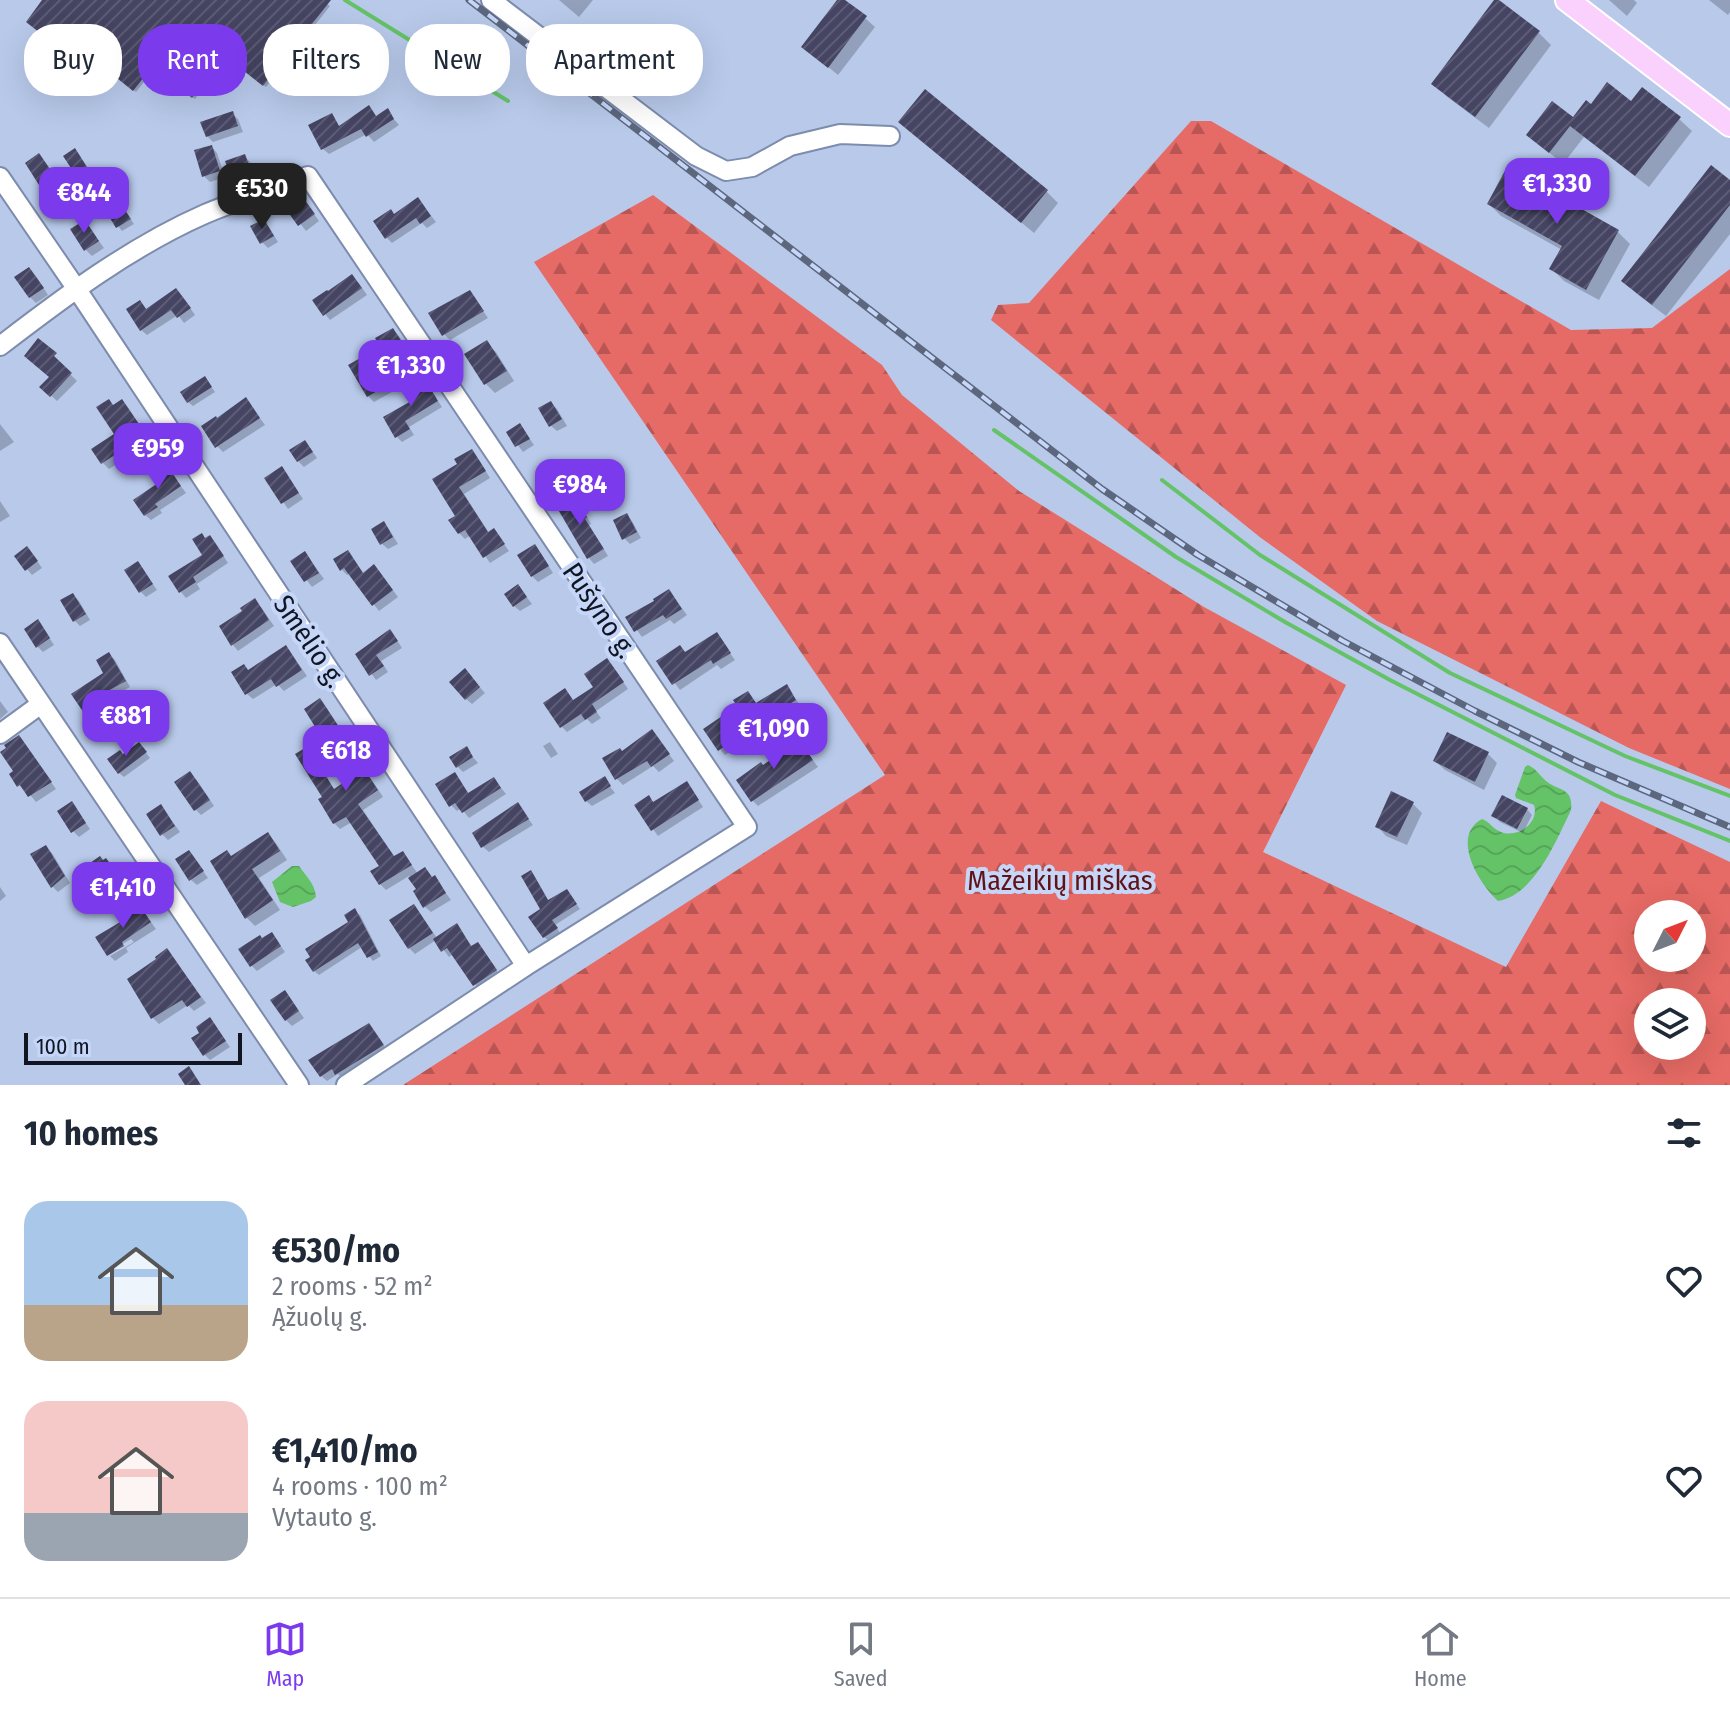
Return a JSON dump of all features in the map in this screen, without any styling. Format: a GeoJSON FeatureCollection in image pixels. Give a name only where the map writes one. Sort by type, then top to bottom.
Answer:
{"type":"FeatureCollection","features":[{"type":"Feature","properties":{"kind":"main road"},"geometry":{"type":"LineString","coordinates":[[1567,0],[1730,125]]}},
{"type":"Feature","properties":{"kind":"street"},"geometry":{"type":"LineString","coordinates":[[491,0],[696,156],[726,171],[752,167],[790,146],[840,134],[890,136]]}},
{"type":"Feature","properties":{"kind":"street","name":"Pušyno g."},"geometry":{"type":"LineString","coordinates":[[76,288],[137,250],[205,214],[308,176],[747,827],[526,966]]}},
{"type":"Feature","properties":{"kind":"street","name":"Smėlio g."},"geometry":{"type":"LineString","coordinates":[[0,177],[526,966]]}},
{"type":"Feature","properties":{"kind":"street"},"geometry":{"type":"LineString","coordinates":[[0,346],[76,288]]}},
{"type":"Feature","properties":{"kind":"street"},"geometry":{"type":"LineString","coordinates":[[0,643],[299,1085]]}},
{"type":"Feature","properties":{"kind":"street"},"geometry":{"type":"LineString","coordinates":[[0,734],[41,704]]}},
{"type":"Feature","properties":{"kind":"street"},"geometry":{"type":"LineString","coordinates":[[346,1085],[526,966]]}},
{"type":"Feature","properties":{"kind":"green space"},"geometry":{"type":"Polygon","coordinates":[[[1191,121],[1211,121],[1571,330],[1652,328],[1730,269],[1730,789],[1629,748],[1377,621],[1261,538],[991,320],[998,305],[1029,303],[1191,121]]]}},
{"type":"Feature","properties":{"kind":"green space","name":"Mažeikių miškas"},"geometry":{"type":"Polygon","coordinates":[[[653,195],[882,365],[902,395],[1019,491],[1204,607],[1346,685],[1263,852],[1506,967],[1601,801],[1730,862],[1730,1085],[403,1085],[885,775],[534,262],[653,195]]]}},
{"type":"Feature","properties":{"kind":"water"},"geometry":{"type":"Polygon","coordinates":[[[1528,765],[1570,796],[1571,810],[1533,878],[1511,897],[1498,901],[1476,872],[1468,848],[1468,837],[1482,819],[1505,833],[1519,832],[1530,824],[1535,812],[1534,805],[1515,795],[1528,765]]]}},
{"type":"Feature","properties":{"kind":"water"},"geometry":{"type":"Polygon","coordinates":[[[292,866],[299,866],[312,884],[316,897],[293,907],[280,902],[272,882],[292,866]]]}},
{"type":"Feature","properties":{"kind":"building"},"geometry":{"type":"Polygon","coordinates":[[[42,0],[331,0],[312,24],[263,24],[263,86],[247,73],[247,24],[138,24],[138,85],[133,91],[122,82],[122,24],[26,22],[42,0]]]}},
{"type":"Feature","properties":{"kind":"building"},"geometry":{"type":"Polygon","coordinates":[[[837,0],[845,0],[867,16],[828,68],[801,47],[837,0]]]}},
{"type":"Feature","properties":{"kind":"building"},"geometry":{"type":"Polygon","coordinates":[[[1494,0],[1499,0],[1540,31],[1475,117],[1431,84],[1494,0]]]}},
{"type":"Feature","properties":{"kind":"building"},"geometry":{"type":"Polygon","coordinates":[[[1607,82],[1631,101],[1642,87],[1681,117],[1635,176],[1570,126],[1549,153],[1526,135],[1552,101],[1573,117],[1586,100],[1591,104],[1607,82]]]}},
{"type":"Feature","properties":{"kind":"building"},"geometry":{"type":"Polygon","coordinates":[[[925,89],[1048,190],[1021,223],[898,122],[925,89]]]}},
{"type":"Feature","properties":{"kind":"building"},"geometry":{"type":"Polygon","coordinates":[[[369,105],[376,116],[388,108],[394,119],[366,137],[361,129],[321,150],[308,125],[332,113],[339,126],[369,105]]]}},
{"type":"Feature","properties":{"kind":"building"},"geometry":{"type":"Polygon","coordinates":[[[233,111],[238,126],[206,137],[200,122],[233,111]]]}},
{"type":"Feature","properties":{"kind":"building"},"geometry":{"type":"Polygon","coordinates":[[[212,145],[220,171],[202,177],[194,150],[212,145]]]}},
{"type":"Feature","properties":{"kind":"building"},"geometry":{"type":"Polygon","coordinates":[[[75,148],[87,167],[75,174],[63,156],[75,148]]]}},
{"type":"Feature","properties":{"kind":"building"},"geometry":{"type":"Polygon","coordinates":[[[39,153],[54,175],[39,185],[25,163],[39,153]]]}},
{"type":"Feature","properties":{"kind":"building"},"geometry":{"type":"Polygon","coordinates":[[[245,154],[252,174],[232,181],[225,161],[245,154]]]}},
{"type":"Feature","properties":{"kind":"building"},"geometry":{"type":"Polygon","coordinates":[[[1711,165],[1730,180],[1730,205],[1652,305],[1621,281],[1711,165]]]}},
{"type":"Feature","properties":{"kind":"building"},"geometry":{"type":"Polygon","coordinates":[[[1507,167],[1619,230],[1586,290],[1549,269],[1562,246],[1487,204],[1507,167]]]}},
{"type":"Feature","properties":{"kind":"building"},"geometry":{"type":"Polygon","coordinates":[[[110,188],[131,219],[116,228],[107,213],[110,211],[99,195],[110,188]]]}},
{"type":"Feature","properties":{"kind":"building"},"geometry":{"type":"Polygon","coordinates":[[[302,196],[315,214],[298,226],[285,208],[302,196]]]}},
{"type":"Feature","properties":{"kind":"building"},"geometry":{"type":"Polygon","coordinates":[[[418,197],[431,216],[420,224],[416,218],[385,239],[373,221],[391,209],[394,214],[418,197]]]}},
{"type":"Feature","properties":{"kind":"building"},"geometry":{"type":"Polygon","coordinates":[[[264,219],[274,236],[260,244],[250,226],[264,219]]]}},
{"type":"Feature","properties":{"kind":"building"},"geometry":{"type":"Polygon","coordinates":[[[85,220],[99,241],[84,251],[70,229],[85,220]]]}},
{"type":"Feature","properties":{"kind":"building"},"geometry":{"type":"Polygon","coordinates":[[[29,267],[44,288],[29,298],[14,277],[29,267]]]}},
{"type":"Feature","properties":{"kind":"building"},"geometry":{"type":"Polygon","coordinates":[[[352,274],[362,288],[323,316],[312,300],[352,274]]]}},
{"type":"Feature","properties":{"kind":"building"},"geometry":{"type":"Polygon","coordinates":[[[176,288],[191,308],[177,318],[171,310],[140,331],[126,309],[140,300],[146,309],[176,288]]]}},
{"type":"Feature","properties":{"kind":"building"},"geometry":{"type":"Polygon","coordinates":[[[470,290],[484,311],[442,336],[428,313],[470,290]]]}},
{"type":"Feature","properties":{"kind":"building"},"geometry":{"type":"Polygon","coordinates":[[[393,328],[407,350],[378,368],[388,385],[367,397],[348,365],[380,347],[375,338],[393,328]]]}},
{"type":"Feature","properties":{"kind":"building"},"geometry":{"type":"Polygon","coordinates":[[[38,338],[57,353],[54,356],[72,373],[50,397],[39,387],[49,377],[24,356],[38,338]]]}},
{"type":"Feature","properties":{"kind":"building"},"geometry":{"type":"Polygon","coordinates":[[[487,340],[507,371],[484,385],[464,354],[487,340]]]}},
{"type":"Feature","properties":{"kind":"building"},"geometry":{"type":"Polygon","coordinates":[[[205,376],[212,387],[187,403],[180,392],[205,376]]]}},
{"type":"Feature","properties":{"kind":"building"},"geometry":{"type":"Polygon","coordinates":[[[424,378],[438,401],[405,421],[410,429],[395,438],[383,417],[413,400],[406,389],[424,378]]]}},
{"type":"Feature","properties":{"kind":"building"},"geometry":{"type":"Polygon","coordinates":[[[246,397],[260,418],[215,448],[201,426],[246,397]]]}},
{"type":"Feature","properties":{"kind":"building"},"geometry":{"type":"Polygon","coordinates":[[[109,399],[113,405],[122,399],[139,424],[117,438],[124,449],[101,464],[91,449],[114,434],[96,407],[109,399]]]}},
{"type":"Feature","properties":{"kind":"building"},"geometry":{"type":"Polygon","coordinates":[[[551,401],[562,419],[549,427],[538,408],[551,401]]]}},
{"type":"Feature","properties":{"kind":"building"},"geometry":{"type":"Polygon","coordinates":[[[520,423],[530,439],[515,447],[506,432],[520,423]]]}},
{"type":"Feature","properties":{"kind":"building"},"geometry":{"type":"Polygon","coordinates":[[[305,440],[313,452],[297,462],[289,450],[305,440]]]}},
{"type":"Feature","properties":{"kind":"building"},"geometry":{"type":"Polygon","coordinates":[[[472,449],[486,471],[459,487],[488,532],[494,528],[505,544],[483,558],[465,530],[458,534],[448,520],[455,516],[432,479],[457,464],[454,459],[472,449]]]}},
{"type":"Feature","properties":{"kind":"building"},"geometry":{"type":"Polygon","coordinates":[[[167,465],[181,486],[144,516],[133,500],[158,483],[152,474],[167,465]]]}},
{"type":"Feature","properties":{"kind":"building"},"geometry":{"type":"Polygon","coordinates":[[[282,466],[299,493],[281,504],[264,478],[282,466]]]}},
{"type":"Feature","properties":{"kind":"building"},"geometry":{"type":"Polygon","coordinates":[[[603,470],[609,479],[587,492],[581,482],[603,470]]]}},
{"type":"Feature","properties":{"kind":"building"},"geometry":{"type":"Polygon","coordinates":[[[573,495],[604,549],[587,559],[556,506],[573,495]]]}},
{"type":"Feature","properties":{"kind":"building"},"geometry":{"type":"Polygon","coordinates":[[[627,513],[637,532],[622,540],[613,520],[627,513]]]}},
{"type":"Feature","properties":{"kind":"building"},"geometry":{"type":"Polygon","coordinates":[[[384,521],[393,537],[380,545],[371,529],[384,521]]]}},
{"type":"Feature","properties":{"kind":"building"},"geometry":{"type":"Polygon","coordinates":[[[202,533],[205,538],[210,535],[224,556],[193,577],[196,582],[179,593],[168,576],[202,555],[192,539],[202,533]]]}},
{"type":"Feature","properties":{"kind":"building"},"geometry":{"type":"Polygon","coordinates":[[[535,544],[549,566],[531,577],[517,555],[535,544]]]}},
{"type":"Feature","properties":{"kind":"building"},"geometry":{"type":"Polygon","coordinates":[[[27,546],[38,561],[25,571],[14,556],[27,546]]]}},
{"type":"Feature","properties":{"kind":"building"},"geometry":{"type":"Polygon","coordinates":[[[348,550],[363,573],[374,564],[393,590],[372,606],[344,568],[340,571],[333,559],[348,550]]]}},
{"type":"Feature","properties":{"kind":"building"},"geometry":{"type":"Polygon","coordinates":[[[305,551],[319,573],[304,582],[290,561],[305,551]]]}},
{"type":"Feature","properties":{"kind":"building"},"geometry":{"type":"Polygon","coordinates":[[[138,561],[153,584],[139,593],[124,570],[138,561]]]}},
{"type":"Feature","properties":{"kind":"building"},"geometry":{"type":"Polygon","coordinates":[[[518,584],[527,597],[513,607],[504,594],[518,584]]]}},
{"type":"Feature","properties":{"kind":"building"},"geometry":{"type":"Polygon","coordinates":[[[669,589],[682,609],[666,619],[663,615],[634,632],[625,617],[669,589]]]}},
{"type":"Feature","properties":{"kind":"building"},"geometry":{"type":"Polygon","coordinates":[[[73,593],[86,614],[73,622],[60,600],[73,593]]]}},
{"type":"Feature","properties":{"kind":"building"},"geometry":{"type":"Polygon","coordinates":[[[255,598],[269,620],[231,646],[219,626],[255,598]]]}},
{"type":"Feature","properties":{"kind":"building"},"geometry":{"type":"Polygon","coordinates":[[[38,619],[50,638],[36,648],[24,629],[38,619]]]}},
{"type":"Feature","properties":{"kind":"building"},"geometry":{"type":"Polygon","coordinates":[[[390,629],[398,641],[376,655],[384,666],[369,676],[355,654],[390,629]]]}},
{"type":"Feature","properties":{"kind":"building"},"geometry":{"type":"Polygon","coordinates":[[[717,632],[731,653],[713,664],[711,660],[672,685],[656,661],[680,645],[685,652],[717,632]]]}},
{"type":"Feature","properties":{"kind":"building"},"geometry":{"type":"Polygon","coordinates":[[[286,645],[302,670],[276,687],[271,679],[245,695],[231,672],[244,664],[248,670],[286,645]]]}},
{"type":"Feature","properties":{"kind":"building"},"geometry":{"type":"Polygon","coordinates":[[[109,652],[126,681],[104,693],[111,704],[88,719],[71,694],[103,673],[96,660],[109,652]]]}},
{"type":"Feature","properties":{"kind":"building"},"geometry":{"type":"Polygon","coordinates":[[[607,658],[624,682],[592,704],[597,712],[585,720],[581,714],[560,728],[543,703],[565,688],[573,700],[593,687],[584,674],[607,658]]]}},
{"type":"Feature","properties":{"kind":"building"},"geometry":{"type":"Polygon","coordinates":[[[465,668],[480,687],[465,700],[449,682],[465,668]]]}},
{"type":"Feature","properties":{"kind":"building"},"geometry":{"type":"Polygon","coordinates":[[[787,684],[796,700],[773,714],[770,710],[734,734],[736,738],[718,751],[703,729],[737,706],[733,700],[748,691],[756,703],[787,684]]]}},
{"type":"Feature","properties":{"kind":"building"},"geometry":{"type":"Polygon","coordinates":[[[320,698],[341,730],[335,734],[346,755],[321,768],[334,789],[364,769],[378,790],[358,804],[394,856],[403,851],[412,865],[379,885],[370,871],[379,866],[346,817],[333,824],[318,799],[322,797],[295,754],[322,738],[304,709],[320,698]]]}},
{"type":"Feature","properties":{"kind":"building"},"geometry":{"type":"Polygon","coordinates":[[[652,729],[670,754],[651,767],[647,761],[615,780],[602,758],[620,748],[622,751],[652,729]]]}},
{"type":"Feature","properties":{"kind":"building"},"geometry":{"type":"Polygon","coordinates":[[[1447,732],[1489,752],[1475,782],[1433,761],[1447,732]]]}},
{"type":"Feature","properties":{"kind":"building"},"geometry":{"type":"Polygon","coordinates":[[[19,735],[52,782],[28,797],[20,785],[17,787],[9,774],[13,771],[0,752],[6,748],[4,745],[19,735]]]}},
{"type":"Feature","properties":{"kind":"building"},"geometry":{"type":"Polygon","coordinates":[[[799,740],[813,760],[751,802],[736,780],[799,740]]]}},
{"type":"Feature","properties":{"kind":"building"},"geometry":{"type":"Polygon","coordinates":[[[139,742],[147,752],[118,774],[107,759],[120,750],[123,754],[139,742]]]}},
{"type":"Feature","properties":{"kind":"building"},"geometry":{"type":"Polygon","coordinates":[[[467,746],[473,757],[456,768],[449,757],[467,746]]]}},
{"type":"Feature","properties":{"kind":"building"},"geometry":{"type":"Polygon","coordinates":[[[190,771],[210,800],[194,811],[174,782],[190,771]]]}},
{"type":"Feature","properties":{"kind":"building"},"geometry":{"type":"Polygon","coordinates":[[[455,772],[468,793],[494,777],[501,788],[462,813],[455,803],[449,807],[435,784],[455,772]]]}},
{"type":"Feature","properties":{"kind":"building"},"geometry":{"type":"Polygon","coordinates":[[[605,776],[611,786],[585,802],[579,792],[605,776]]]}},
{"type":"Feature","properties":{"kind":"building"},"geometry":{"type":"Polygon","coordinates":[[[687,781],[699,800],[651,831],[634,805],[649,795],[653,802],[687,781]]]}},
{"type":"Feature","properties":{"kind":"building"},"geometry":{"type":"Polygon","coordinates":[[[1391,791],[1414,802],[1397,837],[1375,827],[1391,791]]]}},
{"type":"Feature","properties":{"kind":"building"},"geometry":{"type":"Polygon","coordinates":[[[1502,795],[1528,808],[1517,829],[1491,816],[1502,795]]]}},
{"type":"Feature","properties":{"kind":"building"},"geometry":{"type":"Polygon","coordinates":[[[72,801],[86,823],[71,833],[57,811],[72,801]]]}},
{"type":"Feature","properties":{"kind":"building"},"geometry":{"type":"Polygon","coordinates":[[[518,802],[529,819],[481,848],[472,833],[518,802]]]}},
{"type":"Feature","properties":{"kind":"building"},"geometry":{"type":"Polygon","coordinates":[[[161,804],[175,826],[160,836],[146,814],[161,804]]]}},
{"type":"Feature","properties":{"kind":"building"},"geometry":{"type":"Polygon","coordinates":[[[268,832],[280,851],[252,869],[273,900],[245,919],[210,861],[227,850],[231,856],[268,832]]]}},
{"type":"Feature","properties":{"kind":"building"},"geometry":{"type":"Polygon","coordinates":[[[46,845],[65,876],[51,888],[30,854],[46,845]]]}},
{"type":"Feature","properties":{"kind":"building"},"geometry":{"type":"Polygon","coordinates":[[[189,850],[204,871],[189,881],[175,859],[189,850]]]}},
{"type":"Feature","properties":{"kind":"building"},"geometry":{"type":"Polygon","coordinates":[[[100,856],[103,860],[106,858],[114,869],[110,871],[114,878],[100,887],[96,881],[90,885],[80,870],[100,856]]]}},
{"type":"Feature","properties":{"kind":"building"},"geometry":{"type":"Polygon","coordinates":[[[425,867],[432,877],[435,875],[446,893],[423,908],[408,878],[425,867]]]}},
{"type":"Feature","properties":{"kind":"building"},"geometry":{"type":"Polygon","coordinates":[[[531,870],[548,900],[567,889],[577,904],[552,920],[558,928],[543,938],[528,917],[540,909],[521,876],[531,870]]]}},
{"type":"Feature","properties":{"kind":"building"},"geometry":{"type":"Polygon","coordinates":[[[138,903],[151,922],[122,942],[124,946],[107,956],[95,937],[127,918],[126,911],[138,903]]]}},
{"type":"Feature","properties":{"kind":"building"},"geometry":{"type":"Polygon","coordinates":[[[414,904],[433,933],[408,949],[389,920],[414,904]]]}},
{"type":"Feature","properties":{"kind":"building"},"geometry":{"type":"Polygon","coordinates":[[[355,908],[378,952],[367,958],[358,943],[313,972],[305,960],[310,957],[305,949],[348,922],[344,915],[355,908]]]}},
{"type":"Feature","properties":{"kind":"building"},"geometry":{"type":"Polygon","coordinates":[[[457,923],[471,946],[478,942],[497,970],[473,986],[447,948],[441,952],[433,939],[457,923]]]}},
{"type":"Feature","properties":{"kind":"building"},"geometry":{"type":"Polygon","coordinates":[[[272,932],[281,946],[250,967],[238,949],[260,935],[262,938],[272,932]]]}},
{"type":"Feature","properties":{"kind":"building"},"geometry":{"type":"Polygon","coordinates":[[[167,948],[201,997],[187,1007],[182,1000],[151,1019],[127,979],[167,948]]]}},
{"type":"Feature","properties":{"kind":"building"},"geometry":{"type":"Polygon","coordinates":[[[285,990],[299,1011],[285,1021],[270,1000],[285,990]]]}},
{"type":"Feature","properties":{"kind":"building"},"geometry":{"type":"Polygon","coordinates":[[[210,1017],[226,1041],[203,1056],[191,1038],[199,1033],[196,1027],[210,1017]]]}},
{"type":"Feature","properties":{"kind":"building"},"geometry":{"type":"Polygon","coordinates":[[[369,1023],[384,1045],[335,1075],[332,1069],[320,1077],[308,1060],[369,1023]]]}},
{"type":"Feature","properties":{"kind":"building"},"geometry":{"type":"Polygon","coordinates":[[[189,1066],[201,1085],[185,1085],[178,1074],[189,1066]]]}},
{"type":"Feature","properties":{"kind":"waterway"},"geometry":{"type":"LineString","coordinates":[[345,0],[508,101]]}},
{"type":"Feature","properties":{"kind":"waterway"},"geometry":{"type":"LineString","coordinates":[[994,430],[1176,557],[1285,622],[1390,680],[1615,795],[1730,841]]}},
{"type":"Feature","properties":{"kind":"waterway"},"geometry":{"type":"LineString","coordinates":[[1162,480],[1260,555],[1450,673],[1625,756],[1730,796]]}},
{"type":"Feature","properties":{"kind":"railway"},"geometry":{"type":"LineString","coordinates":[[469,0],[1102,489],[1198,555],[1343,641],[1475,711],[1578,762],[1730,827]]}}]}
